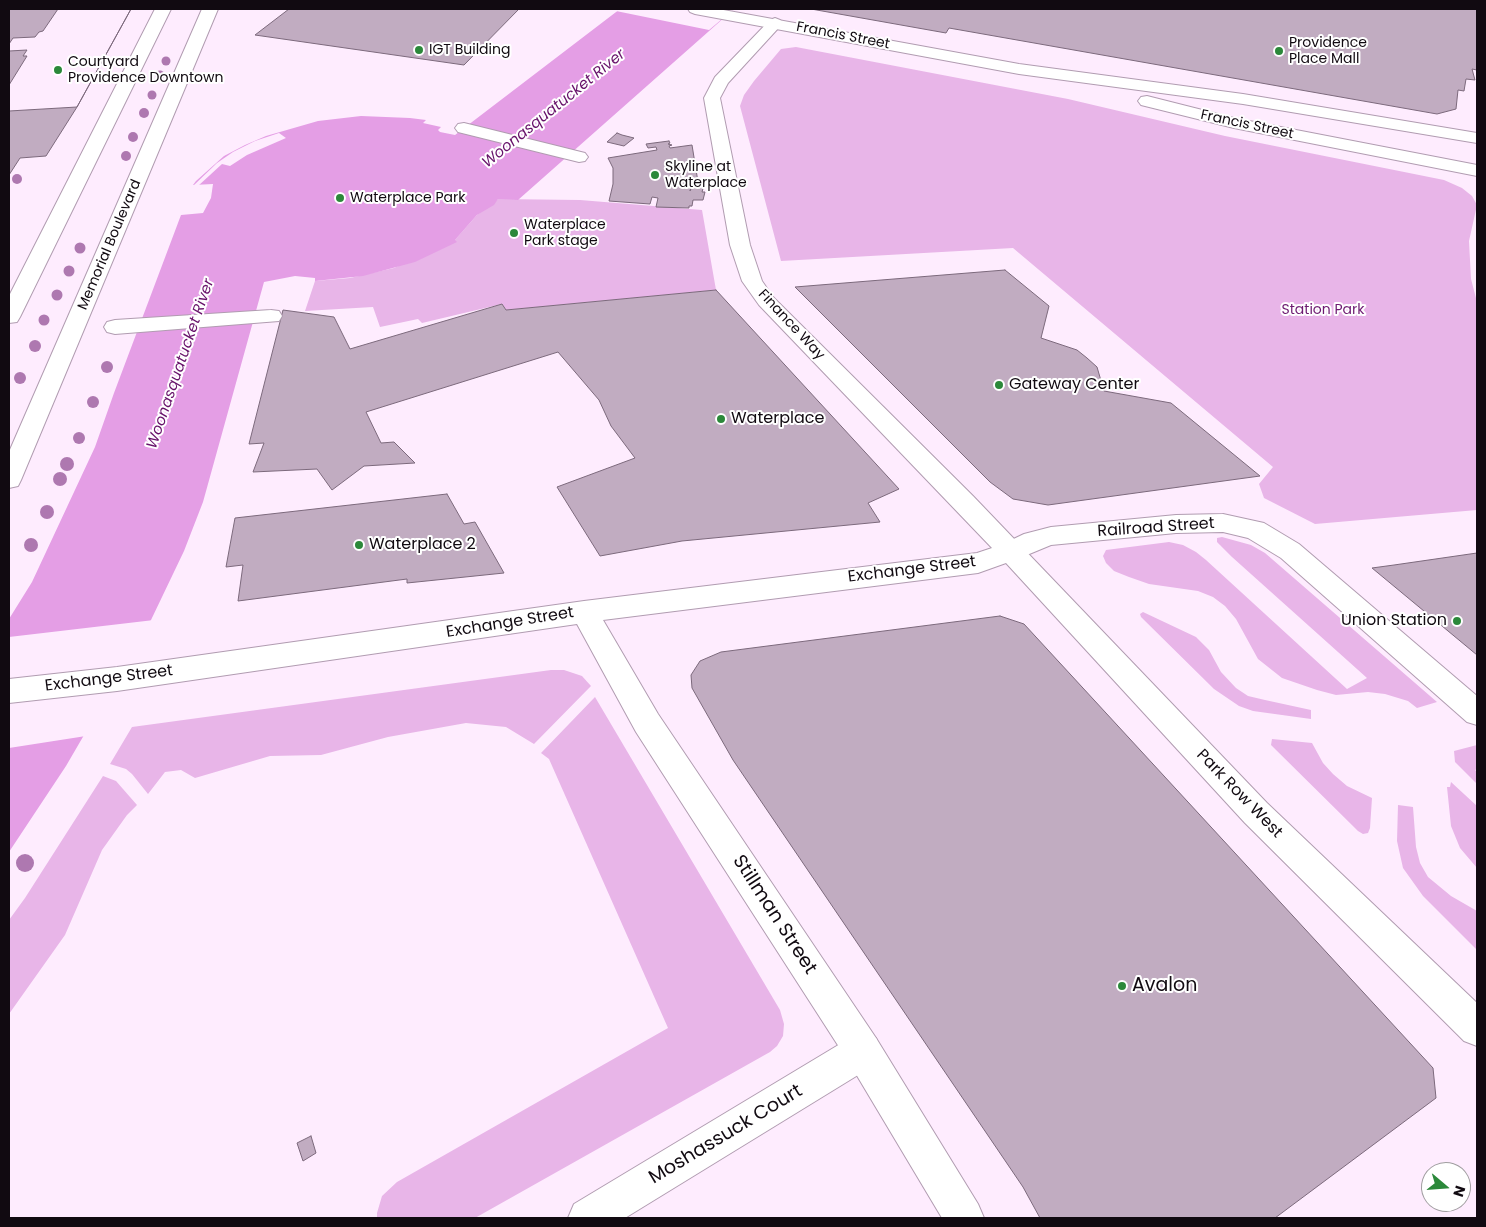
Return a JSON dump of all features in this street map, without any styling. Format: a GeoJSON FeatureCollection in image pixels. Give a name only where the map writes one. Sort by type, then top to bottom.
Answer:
{"type":"FeatureCollection","features":[{"type":"Feature","properties":{"kind":"street"},"geometry":{"type":"LineString","coordinates":[[9,317],[163,9]]}},
{"type":"Feature","properties":{"kind":"street","name":"Memorial Boulevard"},"geometry":{"type":"LineString","coordinates":[[9,480],[210,9]]}},
{"type":"Feature","properties":{"kind":"street","name":"Francis Street"},"geometry":{"type":"LineString","coordinates":[[695,9],[1019,69],[1243,99],[1477,138]]}},
{"type":"Feature","properties":{"kind":"street","name":"Finance Way"},"geometry":{"type":"LineString","coordinates":[[775,24],[721,80],[713,94],[711,103],[740,245],[752,282],[766,301],[1010,552]]}},
{"type":"Feature","properties":{"kind":"street","name":"Francis Street"},"geometry":{"type":"LineString","coordinates":[[1019,69],[1234,123],[1477,171]]}},
{"type":"Feature","properties":{"kind":"street"},"geometry":{"type":"LineString","coordinates":[[464,128],[579,157]]}},
{"type":"Feature","properties":{"kind":"street"},"geometry":{"type":"LineString","coordinates":[[116,327],[271,316]]}},
{"type":"Feature","properties":{"kind":"street","name":"Railroad Street"},"geometry":{"type":"LineString","coordinates":[[1010,552],[1033,541],[1051,536],[1176,524],[1223,523],[1255,530],[1290,551],[1477,713]]}},
{"type":"Feature","properties":{"kind":"street","name":"Exchange Street"},"geometry":{"type":"LineString","coordinates":[[9,692],[406,639],[584,612],[815,582],[978,564],[1010,552]]}},
{"type":"Feature","properties":{"kind":"street","name":"Park Row West"},"geometry":{"type":"LineString","coordinates":[[1010,552],[1256,813],[1477,1028]]}},
{"type":"Feature","properties":{"kind":"street","name":"Stillman Street"},"geometry":{"type":"LineString","coordinates":[[584,612],[647,723],[863,1051],[964,1218]]}},
{"type":"Feature","properties":{"kind":"street","name":"Moshassuck Court"},"geometry":{"type":"LineString","coordinates":[[588,1218],[863,1051]]}},
{"type":"Feature","properties":{"kind":"green space","name":"Station Park"},"geometry":{"type":"Polygon","coordinates":[[[796,47],[1068,99],[1225,136],[1444,180],[1462,188],[1472,196],[1477,205],[1469,241],[1471,279],[1477,302],[1477,510],[1315,524],[1264,498],[1259,484],[1273,467],[1013,248],[781,261],[740,106],[744,95],[754,81],[781,49],[796,47]]]}},
{"type":"Feature","properties":{"kind":"green space","name":"Waterplace Park"},"geometry":{"type":"Polygon","coordinates":[[[498,199],[580,200],[702,210],[716,290],[506,310],[502,304],[422,323],[418,319],[380,327],[373,307],[305,311],[315,281],[350,278],[394,268],[454,241],[477,215],[498,199]]]}},
{"type":"Feature","properties":{"kind":"green space"},"geometry":{"type":"Polygon","coordinates":[[[1222,537],[1251,545],[1265,553],[1437,702],[1417,708],[1408,701],[1385,694],[1368,692],[1336,695],[1282,678],[1258,659],[1236,619],[1225,606],[1213,597],[1198,591],[1149,584],[1129,577],[1114,571],[1106,563],[1103,556],[1106,550],[1169,542],[1183,545],[1206,560],[1347,689],[1367,678],[1232,557],[1217,542],[1217,538],[1222,537]]]}},
{"type":"Feature","properties":{"kind":"green space"},"geometry":{"type":"Polygon","coordinates":[[[1143,612],[1196,637],[1209,650],[1221,672],[1236,688],[1248,696],[1311,710],[1311,719],[1253,711],[1239,706],[1214,689],[1141,617],[1140,614],[1143,612]]]}},
{"type":"Feature","properties":{"kind":"green space"},"geometry":{"type":"Polygon","coordinates":[[[551,670],[564,670],[582,676],[591,686],[534,744],[506,727],[466,723],[388,737],[321,755],[270,756],[195,778],[181,770],[165,772],[148,794],[126,769],[110,764],[132,727],[551,670]]]}},
{"type":"Feature","properties":{"kind":"green space"},"geometry":{"type":"Polygon","coordinates":[[[595,697],[780,1010],[784,1024],[783,1036],[777,1046],[770,1052],[475,1218],[377,1218],[382,1196],[397,1182],[668,1028],[549,759],[541,753],[595,697]]]}},
{"type":"Feature","properties":{"kind":"green space"},"geometry":{"type":"Polygon","coordinates":[[[1272,739],[1312,743],[1323,763],[1333,774],[1347,786],[1372,798],[1368,833],[1363,834],[1358,831],[1271,745],[1272,739]]]}},
{"type":"Feature","properties":{"kind":"green space"},"geometry":{"type":"Polygon","coordinates":[[[1477,745],[1477,769],[1475,770],[1477,772],[1477,784],[1455,762],[1454,751],[1477,745]]]}},
{"type":"Feature","properties":{"kind":"green space"},"geometry":{"type":"Polygon","coordinates":[[[103,776],[116,781],[137,805],[127,815],[102,850],[65,935],[9,1014],[9,920],[103,776]]]}},
{"type":"Feature","properties":{"kind":"green space"},"geometry":{"type":"Polygon","coordinates":[[[1451,782],[1477,806],[1477,868],[1460,848],[1451,826],[1447,787],[1450,787],[1451,782]]]}},
{"type":"Feature","properties":{"kind":"green space"},"geometry":{"type":"Polygon","coordinates":[[[1398,805],[1413,807],[1416,847],[1420,863],[1428,877],[1451,896],[1477,911],[1477,950],[1423,896],[1403,868],[1397,841],[1398,805]]]}},
{"type":"Feature","properties":{"kind":"water","name":"Woonasquatucket River"},"geometry":{"type":"Polygon","coordinates":[[[620,9],[734,9],[518,200],[498,199],[494,205],[477,215],[455,240],[457,242],[415,262],[363,276],[315,281],[315,278],[295,276],[264,282],[203,502],[184,551],[151,620],[66,766],[9,852],[9,619],[32,582],[95,447],[181,215],[203,213],[211,198],[213,184],[193,185],[224,156],[245,145],[266,136],[318,121],[361,116],[410,118],[426,120],[423,123],[441,127],[438,130],[440,132],[455,135],[620,9]]]}},
{"type":"Feature","properties":{"kind":"pier"},"geometry":{"type":"Polygon","coordinates":[[[620,9],[734,9],[709,30],[616,11],[620,9]]]}},
{"type":"Feature","properties":{"kind":"pier"},"geometry":{"type":"Polygon","coordinates":[[[279,133],[286,138],[247,155],[230,166],[222,164],[198,186],[193,186],[217,163],[233,152],[255,141],[279,133]]]}},
{"type":"Feature","properties":{"kind":"pier"},"geometry":{"type":"Polygon","coordinates":[[[154,620],[86,736],[9,748],[9,637],[154,620]]]}},
{"type":"Feature","properties":{"kind":"building","name":"Courtyard Providence Downtown"},"geometry":{"type":"Polygon","coordinates":[[[9,9],[131,9],[77,107],[46,156],[20,158],[9,175],[9,9]]]}},
{"type":"Feature","properties":{"kind":"building","name":"Courtyard Providence Downtown"},"geometry":{"type":"Polygon","coordinates":[[[58,9],[131,9],[77,107],[9,111],[9,85],[27,56],[23,56],[27,50],[9,51],[9,44],[13,38],[35,37],[39,32],[43,31],[58,9]]]}},
{"type":"Feature","properties":{"kind":"building","name":"IGT Building"},"geometry":{"type":"Polygon","coordinates":[[[289,9],[519,9],[464,65],[255,35],[289,9]]]}},
{"type":"Feature","properties":{"kind":"building","name":"Providence Place Mall"},"geometry":{"type":"Polygon","coordinates":[[[811,9],[1477,9],[1477,70],[1472,69],[1475,80],[1466,79],[1464,91],[1458,90],[1456,109],[1437,114],[949,28],[946,33],[811,9]]]}},
{"type":"Feature","properties":{"kind":"building"},"geometry":{"type":"Polygon","coordinates":[[[617,133],[634,138],[624,146],[607,142],[617,133]]]}},
{"type":"Feature","properties":{"kind":"building","name":"Skyline at Waterplace"},"geometry":{"type":"Polygon","coordinates":[[[669,141],[670,143],[668,144],[672,145],[669,146],[670,148],[692,145],[698,182],[692,182],[690,191],[693,184],[704,185],[702,192],[705,192],[703,200],[693,200],[692,206],[689,206],[689,208],[656,207],[658,198],[652,197],[650,204],[609,201],[613,184],[613,168],[608,158],[657,150],[656,147],[648,148],[646,144],[669,141]]]}},
{"type":"Feature","properties":{"kind":"building","name":"Gateway Center"},"geometry":{"type":"Polygon","coordinates":[[[1005,270],[1049,306],[1041,338],[1077,350],[1087,358],[1097,367],[1104,391],[1171,403],[1260,476],[1048,505],[1013,499],[990,482],[795,287],[1005,270]]]}},
{"type":"Feature","properties":{"kind":"building","name":"Waterplace"},"geometry":{"type":"Polygon","coordinates":[[[716,290],[899,489],[868,503],[880,522],[682,541],[600,556],[557,487],[635,458],[611,426],[599,400],[558,352],[366,412],[381,443],[394,442],[415,463],[364,466],[332,490],[317,469],[253,472],[264,443],[249,444],[283,310],[334,317],[350,349],[502,304],[506,310],[716,290]]]}},
{"type":"Feature","properties":{"kind":"building","name":"Waterplace 2"},"geometry":{"type":"Polygon","coordinates":[[[447,494],[464,524],[475,522],[504,573],[407,583],[407,579],[238,601],[243,565],[226,567],[235,518],[447,494]]]}},
{"type":"Feature","properties":{"kind":"building","name":"Union Station"},"geometry":{"type":"Polygon","coordinates":[[[1477,553],[1477,655],[1372,568],[1394,565],[1477,553]]]}},
{"type":"Feature","properties":{"kind":"building","name":"Avalon"},"geometry":{"type":"Polygon","coordinates":[[[1000,616],[1024,624],[1433,1068],[1436,1098],[1275,1218],[1040,1218],[1023,1187],[733,760],[692,688],[691,675],[700,661],[721,652],[1000,616]]]}},
{"type":"Feature","properties":{"kind":"building"},"geometry":{"type":"Polygon","coordinates":[[[311,1136],[316,1153],[303,1161],[297,1143],[311,1136]]]}},
{"type":"Feature","properties":{"kind":"place","name":"IGT Building"},"geometry":{"type":"Point","coordinates":[419,50]}},
{"type":"Feature","properties":{"kind":"place","name":"Providence Place Mall"},"geometry":{"type":"Point","coordinates":[1279,51]}},
{"type":"Feature","properties":{"kind":"place","name":"Courtyard Providence Downtown"},"geometry":{"type":"Point","coordinates":[58,70]}},
{"type":"Feature","properties":{"kind":"place","name":"Skyline at Waterplace"},"geometry":{"type":"Point","coordinates":[655,175]}},
{"type":"Feature","properties":{"kind":"place","name":"Waterplace Park"},"geometry":{"type":"Point","coordinates":[340,198]}},
{"type":"Feature","properties":{"kind":"place","name":"Waterplace Park stage"},"geometry":{"type":"Point","coordinates":[514,233]}},
{"type":"Feature","properties":{"kind":"place","name":"Gateway Center"},"geometry":{"type":"Point","coordinates":[999,385]}},
{"type":"Feature","properties":{"kind":"place","name":"Waterplace"},"geometry":{"type":"Point","coordinates":[721,419]}},
{"type":"Feature","properties":{"kind":"place","name":"Waterplace 2"},"geometry":{"type":"Point","coordinates":[359,545]}},
{"type":"Feature","properties":{"kind":"place","name":"Union Station"},"geometry":{"type":"Point","coordinates":[1457,621]}},
{"type":"Feature","properties":{"kind":"place","name":"Avalon"},"geometry":{"type":"Point","coordinates":[1122,986]}}]}
